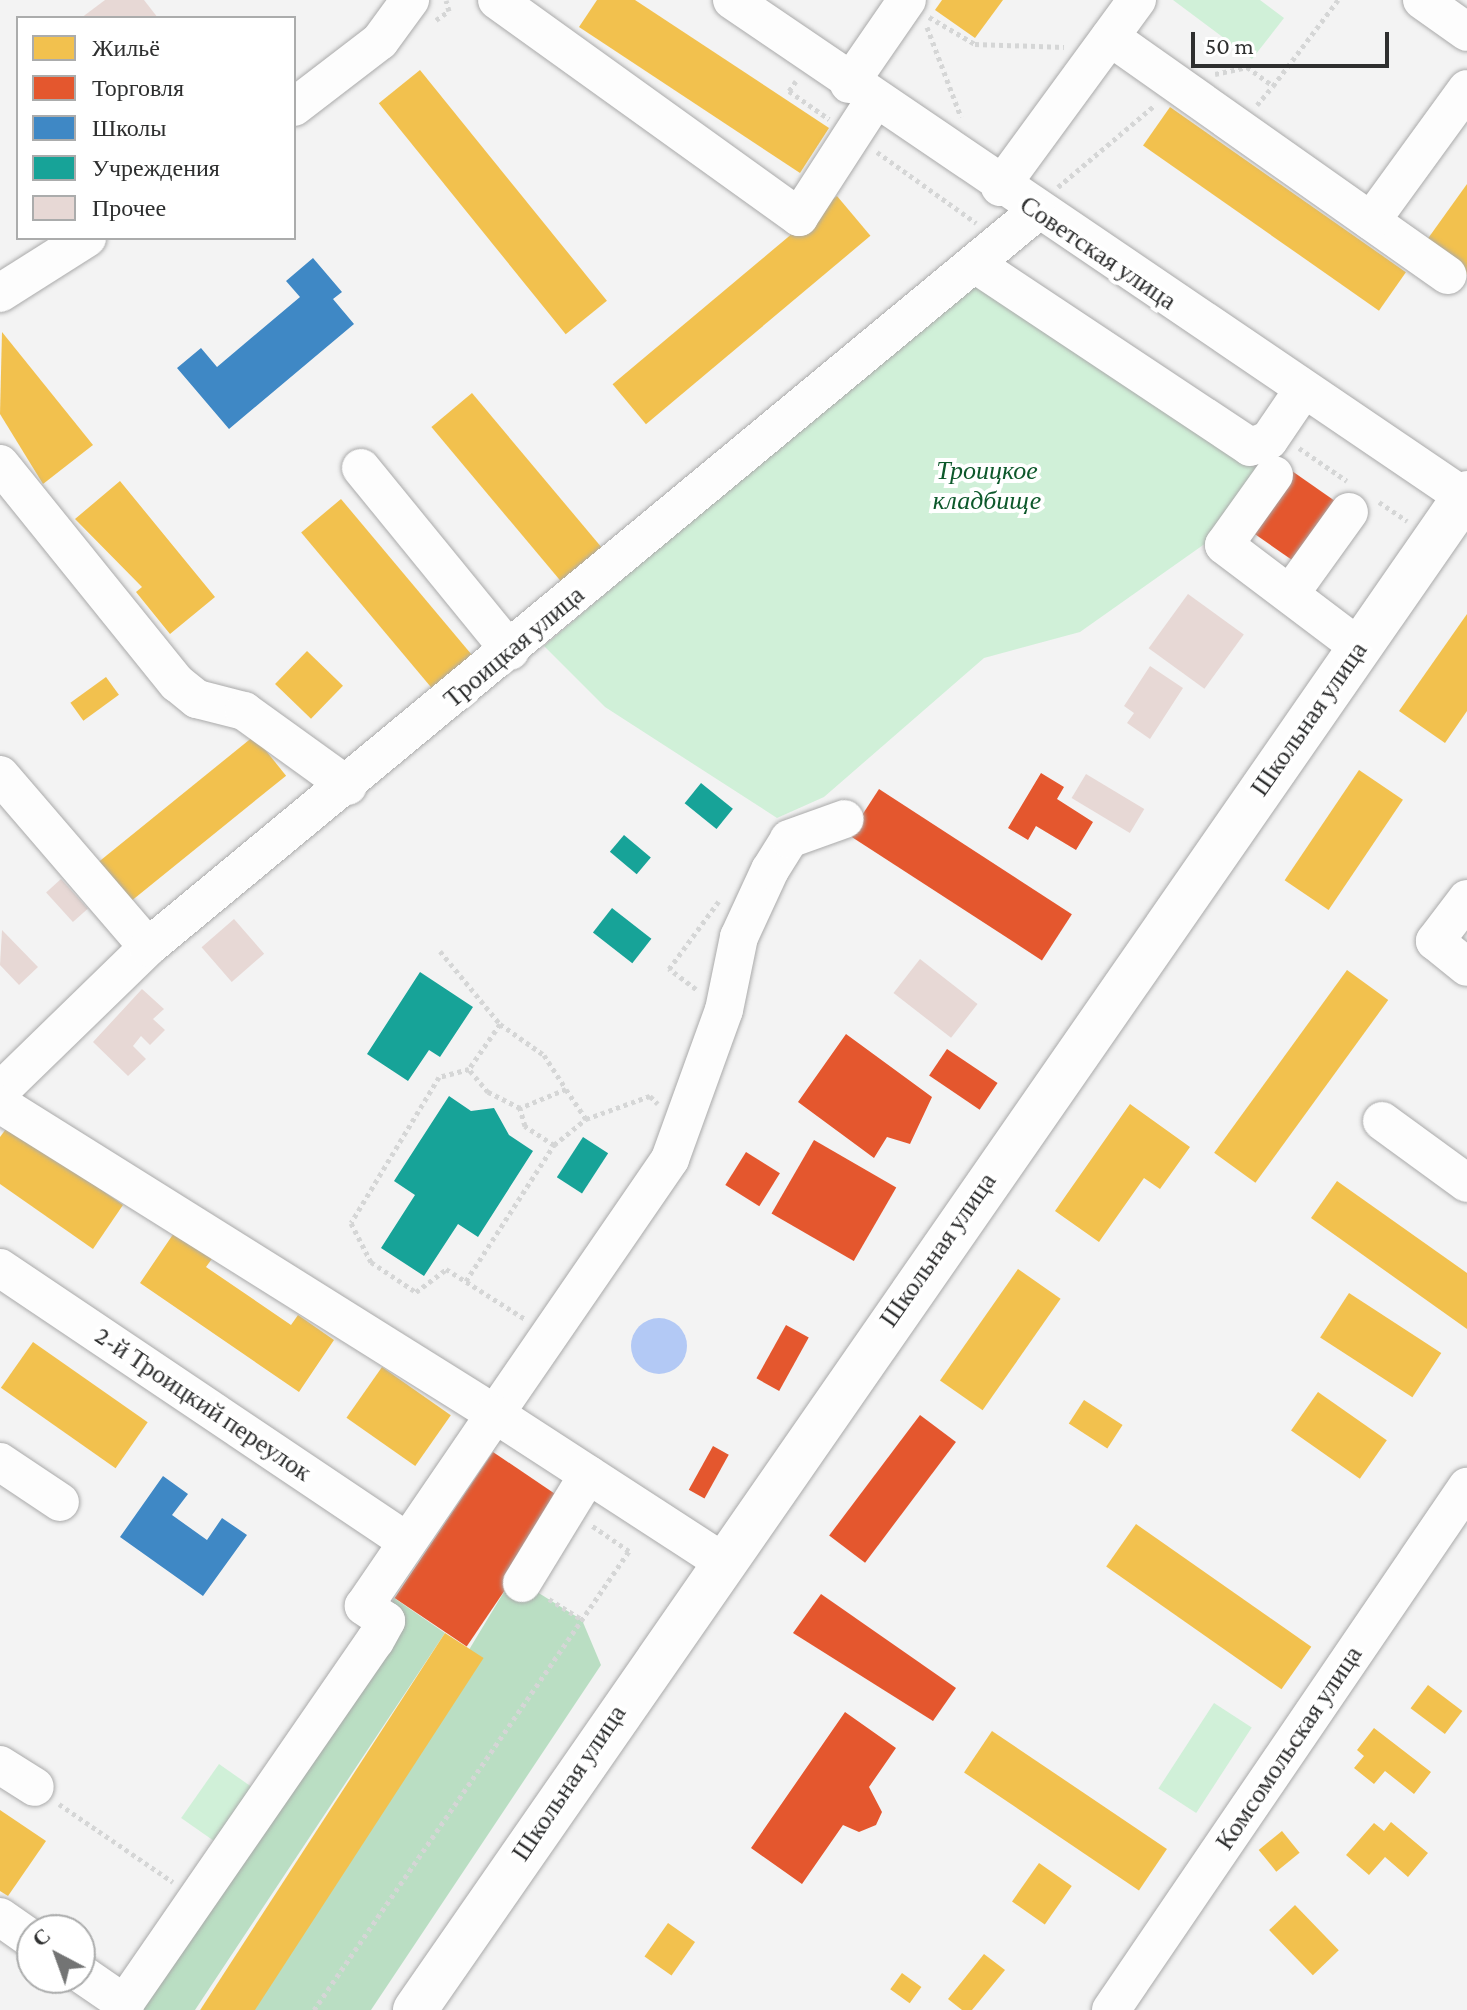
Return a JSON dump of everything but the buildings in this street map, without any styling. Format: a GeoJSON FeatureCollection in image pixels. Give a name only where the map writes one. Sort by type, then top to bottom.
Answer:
{"type":"FeatureCollection","features":[{"type":"Feature","properties":{"kind":"main road","name":"Школьная улица"},"geometry":{"type":"LineString","coordinates":[[415,2010],[721,1561],[1466,497]]}},
{"type":"Feature","properties":{"kind":"street"},"geometry":{"type":"LineString","coordinates":[[497,0],[799,217],[862,92],[914,7]]}},
{"type":"Feature","properties":{"kind":"street","name":"Советская улица"},"geometry":{"type":"LineString","coordinates":[[732,0],[1036,212],[1466,497]]}},
{"type":"Feature","properties":{"kind":"street"},"geometry":{"type":"LineString","coordinates":[[1000,187],[1137,0]]}},
{"type":"Feature","properties":{"kind":"street"},"geometry":{"type":"LineString","coordinates":[[1422,0],[1467,32]]}},
{"type":"Feature","properties":{"kind":"street"},"geometry":{"type":"LineString","coordinates":[[296,105],[380,41],[416,4]]}},
{"type":"Feature","properties":{"kind":"street"},"geometry":{"type":"LineString","coordinates":[[1106,43],[1448,275]]}},
{"type":"Feature","properties":{"kind":"street"},"geometry":{"type":"LineString","coordinates":[[1371,221],[1467,89]]}},
{"type":"Feature","properties":{"kind":"street","name":"Троицкая улица"},"geometry":{"type":"LineString","coordinates":[[0,1091],[148,947],[348,786],[1036,212]]}},
{"type":"Feature","properties":{"kind":"street"},"geometry":{"type":"LineString","coordinates":[[0,293],[84,240]]}},
{"type":"Feature","properties":{"kind":"street"},"geometry":{"type":"LineString","coordinates":[[975,264],[1250,447],[1269,440],[1303,390]]}},
{"type":"Feature","properties":{"kind":"street"},"geometry":{"type":"LineString","coordinates":[[0,464],[177,683],[197,699],[244,711],[348,786]]}},
{"type":"Feature","properties":{"kind":"street"},"geometry":{"type":"LineString","coordinates":[[361,468],[510,651]]}},
{"type":"Feature","properties":{"kind":"street"},"geometry":{"type":"LineString","coordinates":[[1274,475],[1224,545],[1359,647]]}},
{"type":"Feature","properties":{"kind":"street"},"geometry":{"type":"LineString","coordinates":[[1290,594],[1349,512]]}},
{"type":"Feature","properties":{"kind":"street"},"geometry":{"type":"LineString","coordinates":[[0,775],[148,947]]}},
{"type":"Feature","properties":{"kind":"street"},"geometry":{"type":"LineString","coordinates":[[96,1986],[122,2007],[375,1641],[386,1621],[364,1606],[670,1159],[724,1010],[739,937],[770,870],[789,839],[845,819]]}},
{"type":"Feature","properties":{"kind":"street"},"geometry":{"type":"LineString","coordinates":[[1467,899],[1435,941],[1467,967]]}},
{"type":"Feature","properties":{"kind":"street"},"geometry":{"type":"LineString","coordinates":[[0,1104],[495,1414],[721,1561]]}},
{"type":"Feature","properties":{"kind":"street"},"geometry":{"type":"LineString","coordinates":[[1382,1121],[1467,1183]]}},
{"type":"Feature","properties":{"kind":"street","name":"2-й Троицкий переулок"},"geometry":{"type":"LineString","coordinates":[[0,1268],[406,1541]]}},
{"type":"Feature","properties":{"kind":"street"},"geometry":{"type":"LineString","coordinates":[[0,1462],[60,1502]]}},
{"type":"Feature","properties":{"kind":"street"},"geometry":{"type":"LineString","coordinates":[[522,1583],[598,1481]]}},
{"type":"Feature","properties":{"kind":"street","name":"Комсомольская улица"},"geometry":{"type":"LineString","coordinates":[[1111,2010],[1467,1487]]}},
{"type":"Feature","properties":{"kind":"street"},"geometry":{"type":"LineString","coordinates":[[0,1765],[35,1787]]}},
{"type":"Feature","properties":{"kind":"path"},"geometry":{"type":"LineString","coordinates":[[914,7],[975,44],[1106,43]]}},
{"type":"Feature","properties":{"kind":"path"},"geometry":{"type":"LineString","coordinates":[[914,7],[933,36],[961,117]]}},
{"type":"Feature","properties":{"kind":"path"},"geometry":{"type":"LineString","coordinates":[[440,951],[500,1024],[544,1055],[586,1119]]}},
{"type":"Feature","properties":{"kind":"path"},"geometry":{"type":"LineString","coordinates":[[500,1024],[469,1069],[439,1077],[351,1223],[371,1262],[416,1292],[446,1269],[550,1334]]}},
{"type":"Feature","properties":{"kind":"path"},"geometry":{"type":"LineString","coordinates":[[469,1069],[488,1092],[520,1108],[525,1126],[554,1145]]}},
{"type":"Feature","properties":{"kind":"path"},"geometry":{"type":"LineString","coordinates":[[520,1108],[566,1089]]}},
{"type":"Feature","properties":{"kind":"path"},"geometry":{"type":"LineString","coordinates":[[466,1281],[554,1145],[586,1119],[650,1096],[681,1128]]}},
{"type":"Feature","properties":{"kind":"path"},"geometry":{"type":"LineString","coordinates":[[314,2010],[629,1551],[586,1522],[598,1481]]}},
{"type":"Feature","properties":{"kind":"path"},"geometry":{"type":"LineString","coordinates":[[35,1787],[197,1899]]}},
{"type":"Feature","properties":{"kind":"green space"},"geometry":{"type":"Polygon","coordinates":[[[1173,0],[1260,0],[1284,18],[1252,59],[1173,0]]]}},
{"type":"Feature","properties":{"kind":"green space","name":"Троицкое кладбище"},"geometry":{"type":"Polygon","coordinates":[[[975,279],[1259,470],[1206,543],[1080,632],[984,658],[824,797],[777,818],[605,707],[544,646],[975,279]]]}},
{"type":"Feature","properties":{"kind":"green space"},"geometry":{"type":"Polygon","coordinates":[[[513,1577],[582,1620],[601,1665],[371,2010],[251,2010],[513,1577]]]}},
{"type":"Feature","properties":{"kind":"green space"},"geometry":{"type":"Polygon","coordinates":[[[394,1598],[445,1633],[195,2010],[120,2010],[386,1621],[394,1598]]]}},
{"type":"Feature","properties":{"kind":"green space"},"geometry":{"type":"Polygon","coordinates":[[[1214,1703],[1252,1728],[1196,1813],[1158,1789],[1214,1703]]]}},
{"type":"Feature","properties":{"kind":"green space"},"geometry":{"type":"Polygon","coordinates":[[[219,1764],[267,1797],[229,1851],[181,1818],[219,1764]]]}},
{"type":"Feature","properties":{"kind":"water"},"geometry":{"type":"Polygon","coordinates":[[[659,1318],[678,1327],[687,1346],[678,1365],[659,1374],[640,1365],[631,1346],[640,1327],[659,1318]]]}}]}
